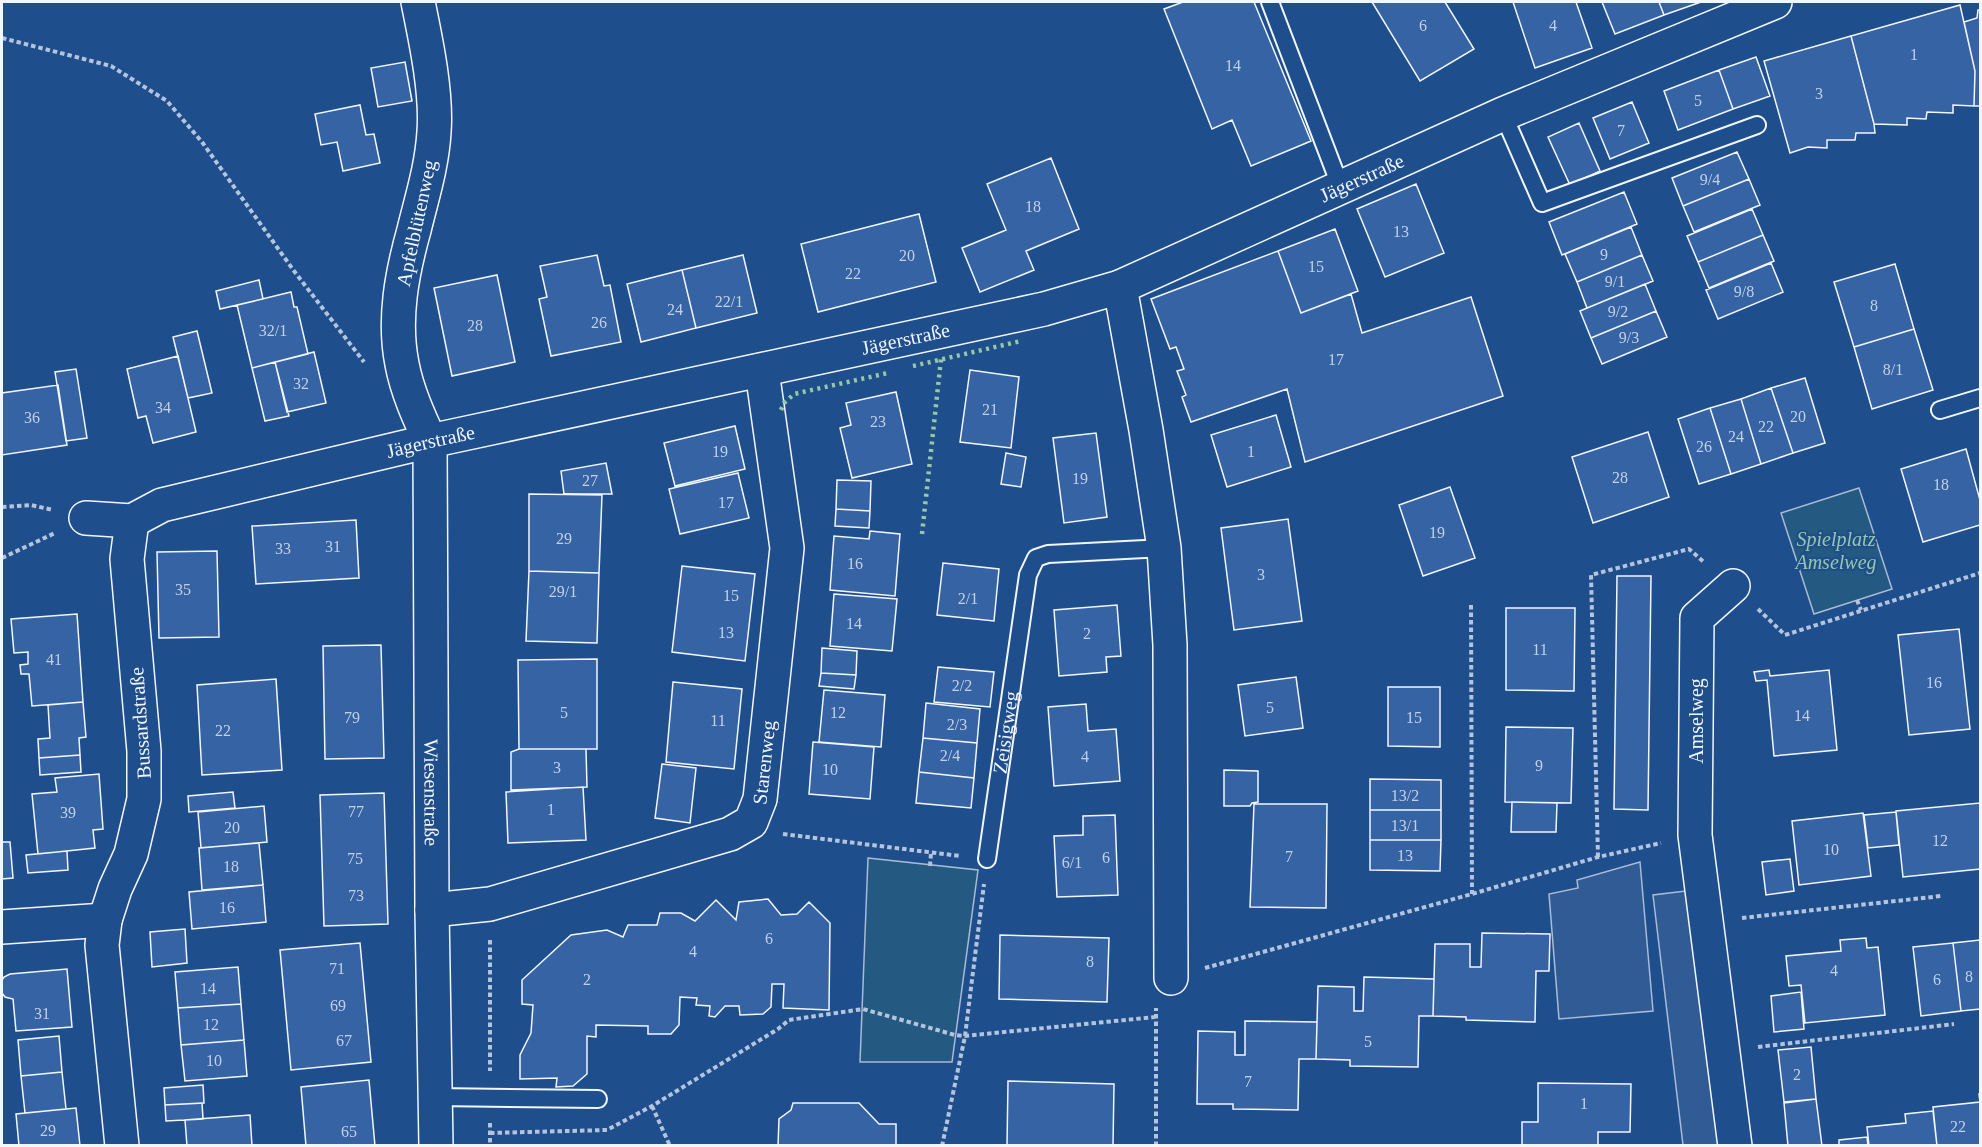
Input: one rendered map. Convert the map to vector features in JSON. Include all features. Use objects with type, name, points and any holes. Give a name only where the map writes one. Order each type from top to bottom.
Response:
[{"type":"street","name":"Apfelblütenweg","points":[[418,2],[432,89],[435,130],[429,172],[401,285],[398,333],[402,365],[417,412],[430,441]]},
{"type":"street","name":"Jägerstraße","points":[[132,521],[162,505],[430,441],[1044,309],[1120,287],[1503,114],[1775,2]]},
{"type":"street","points":[[1120,287],[1146,430],[1164,548],[1170,645],[1171,978]]},
{"type":"street","name":"Starenweg","points":[[432,910],[490,904],[730,834],[752,822],[760,799],[787,548],[762,371]]},
{"type":"street","name":"Wiesenstraße","points":[[430,441],[432,910],[436,1146]]},
{"type":"street","points":[[86,518],[132,521]]},
{"type":"street","name":"Bussardstraße","points":[[122,1146],[102,945],[105,920],[115,889],[131,854],[144,800],[144,751],[127,559],[132,521]]},
{"type":"street","name":"Amselweg","points":[[1733,586],[1697,618],[1695,835],[1735,1146]]},
{"type":"street","points":[[2,927],[105,920]]},
{"type":"lane","points":[[1269,2],[1341,188]]},
{"type":"lane","points":[[1503,114],[1542,203],[1757,125]]},
{"type":"lane","points":[[1940,410],[1980,398]]},
{"type":"lane","name":"Zeisigweg","points":[[987,859],[1028,574],[1036,558],[1048,554],[1164,548]]},
{"type":"lane","points":[[435,1097],[598,1099]]},
{"type":"path","points":[[2,38],[111,66],[167,101],[202,142],[294,271],[370,369]]},
{"type":"path","points":[[2,507],[31,505],[86,518]]},
{"type":"path","points":[[2,558],[86,518]]},
{"type":"path","points":[[1598,857],[1591,575],[1689,549],[1733,586],[1785,635],[1980,573]]},
{"type":"path","points":[[1857,600],[1861,610]]},
{"type":"path","points":[[1471,605],[1472,894]]},
{"type":"path","points":[[752,822],[781,834],[987,859],[965,1036],[942,1146]]},
{"type":"path","points":[[1156,1146],[1155,1017],[1158,996],[1171,978],[1598,857],[1695,835]]},
{"type":"path","points":[[930,866],[931,853]]},
{"type":"path","points":[[1706,922],[1941,896]]},
{"type":"path","points":[[490,904],[490,1146]]},
{"type":"path","points":[[490,1133],[607,1130],[652,1106],[789,1020],[863,1009],[965,1036],[1155,1017]]},
{"type":"path","points":[[1723,1051],[1954,1024]]},
{"type":"path","points":[[652,1106],[670,1146]]},
{"type":"green space","name":"Spielplatz Amselweg","points":[[1859,488],[1892,589],[1814,614],[1781,513]]},
{"type":"green space","points":[[868,858],[978,870],[952,1062],[860,1062]]},
{"type":"shaded area","points":[[1640,862],[1653,1011],[1559,1019],[1549,894],[1578,888],[1577,880]]},
{"type":"shaded area","points":[[1702,889],[1735,1145],[1683,1145],[1653,895]]},
{"type":"building","points":[[1183,2],[1254,2],[1311,141],[1251,166],[1232,120],[1212,129],[1164,9]]},
{"type":"building","points":[[1372,2],[1445,2],[1474,49],[1420,81]]},
{"type":"building","points":[[1513,2],[1576,2],[1592,48],[1535,68]]},
{"type":"building","points":[[1602,2],[1659,2],[1664,15],[1615,34]]},
{"type":"building","points":[[1659,2],[1701,2],[1664,15]]},
{"type":"building","points":[[1960,5],[1975,71],[1974,106],[1953,105],[1953,113],[1927,112],[1926,119],[1907,118],[1907,125],[1874,124],[1851,36]]},
{"type":"building","points":[[1978,10],[1980,10],[1980,106],[1974,106],[1975,71],[1964,22],[1977,18]]},
{"type":"building","points":[[1851,36],[1875,133],[1856,133],[1855,140],[1827,140],[1827,148],[1808,147],[1790,153],[1764,61]]},
{"type":"building","points":[[1756,57],[1770,96],[1733,109],[1719,70]]},
{"type":"building","points":[[405,62],[412,101],[378,107],[371,68]]},
{"type":"building","points":[[1719,70],[1733,109],[1678,130],[1664,91]]},
{"type":"building","points":[[1632,102],[1649,143],[1610,159],[1593,118]]},
{"type":"building","points":[[360,105],[366,135],[374,134],[380,163],[343,171],[337,142],[321,145],[315,114]]},
{"type":"building","points":[[1579,123],[1600,171],[1570,185],[1548,137]]},
{"type":"building","points":[[1737,152],[1749,179],[1683,206],[1672,178]]},
{"type":"building","points":[[1051,158],[1079,229],[1026,251],[1034,270],[980,292],[962,248],[1006,230],[987,184]]},
{"type":"building","points":[[1749,179],[1760,205],[1694,232],[1683,206]]},
{"type":"building","points":[[1416,184],[1444,253],[1385,277],[1357,209]]},
{"type":"building","points":[[1624,192],[1637,224],[1562,255],[1549,222]]},
{"type":"building","points":[[1752,209],[1763,235],[1698,262],[1687,236]]},
{"type":"building","points":[[919,214],[936,282],[818,312],[801,244]]},
{"type":"building","points":[[1631,227],[1642,255],[1577,282],[1565,254]]},
{"type":"building","points":[[1335,229],[1358,291],[1301,313],[1278,251]]},
{"type":"building","points":[[1763,235],[1774,261],[1709,288],[1698,262]]},
{"type":"building","points":[[1278,251],[1301,313],[1351,294],[1362,333],[1471,297],[1503,396],[1305,462],[1287,389],[1191,422],[1182,397],[1186,395],[1177,371],[1184,369],[1176,347],[1170,349],[1151,299]]},
{"type":"building","points":[[597,255],[604,286],[610,285],[621,342],[551,356],[539,299],[547,297],[540,266]]},
{"type":"building","points":[[743,255],[757,313],[696,328],[682,270]]},
{"type":"building","points":[[1642,255],[1653,281],[1587,308],[1577,282]]},
{"type":"building","points":[[1771,263],[1783,292],[1718,319],[1706,290]]},
{"type":"building","points":[[1895,264],[1914,329],[1854,347],[1834,282]]},
{"type":"building","points":[[682,270],[696,328],[641,342],[627,284]]},
{"type":"building","points":[[497,275],[515,362],[452,376],[434,288]]},
{"type":"building","points":[[259,280],[263,299],[220,309],[216,291]]},
{"type":"building","points":[[1645,284],[1656,311],[1591,338],[1580,311]]},
{"type":"building","points":[[291,292],[294,307],[297,307],[308,354],[252,368],[237,305]]},
{"type":"building","points":[[1656,311],[1667,337],[1602,364],[1591,338]]},
{"type":"building","points":[[1914,329],[1933,390],[1872,409],[1854,347]]},
{"type":"building","points":[[197,331],[212,393],[188,398],[173,337]]},
{"type":"building","points":[[314,352],[326,403],[287,412],[275,362]]},
{"type":"building","points":[[178,356],[196,432],[153,443],[146,416],[138,418],[127,369]]},
{"type":"building","points":[[275,362],[289,416],[265,421],[252,368]]},
{"type":"building","points":[[76,369],[87,438],[66,441],[55,372]]},
{"type":"building","points":[[970,370],[1019,377],[1011,448],[960,442]]},
{"type":"building","points":[[1805,378],[1825,443],[1793,453],[1771,388]]},
{"type":"building","points":[[58,385],[67,445],[2,455],[2,393]]},
{"type":"building","points":[[1771,388],[1793,453],[1761,464],[1741,399]]},
{"type":"building","points":[[896,392],[912,464],[852,478],[840,428],[851,425],[846,403]]},
{"type":"building","points":[[1741,399],[1761,464],[1731,474],[1710,408]]},
{"type":"building","points":[[1710,408],[1731,474],[1699,484],[1678,419]]},
{"type":"building","points":[[1276,415],[1291,467],[1227,487],[1211,435]]},
{"type":"building","points":[[735,426],[745,469],[675,486],[664,443]]},
{"type":"building","points":[[1648,432],[1669,497],[1593,523],[1572,457]]},
{"type":"building","points":[[1096,433],[1107,517],[1064,523],[1053,438]]},
{"type":"building","points":[[1966,449],[1980,500],[1980,525],[1923,542],[1901,469]]},
{"type":"building","points":[[1006,453],[1026,457],[1021,487],[1001,484]]},
{"type":"building","points":[[606,463],[612,494],[564,494],[561,471]]},
{"type":"building","points":[[738,473],[749,518],[680,534],[669,489]]},
{"type":"building","points":[[837,480],[871,481],[870,511],[836,509]]},
{"type":"building","points":[[1450,487],[1475,558],[1423,576],[1399,505]]},
{"type":"building","points":[[529,494],[602,495],[599,573],[529,571]]},
{"type":"building","points":[[836,509],[870,511],[869,528],[835,526]]},
{"type":"building","points":[[1288,519],[1302,621],[1234,630],[1221,528]]},
{"type":"building","points":[[356,520],[359,578],[256,584],[252,526]]},
{"type":"building","points":[[870,531],[900,534],[895,596],[830,590],[834,536],[869,539]]},
{"type":"building","points":[[217,551],[219,637],[159,638],[157,552]]},
{"type":"building","points":[[943,563],[999,569],[994,621],[937,615]]},
{"type":"building","points":[[682,566],[755,574],[745,661],[672,652]]},
{"type":"building","points":[[529,571],[599,573],[597,643],[526,641]]},
{"type":"building","points":[[1617,576],[1651,576],[1648,810],[1614,809]]},
{"type":"building","points":[[834,594],[897,599],[892,651],[830,646]]},
{"type":"building","points":[[1117,605],[1121,656],[1106,657],[1107,672],[1059,676],[1054,610]]},
{"type":"building","points":[[1506,608],[1575,608],[1574,691],[1506,690]]},
{"type":"building","points":[[77,614],[83,702],[32,706],[29,674],[21,674],[20,665],[28,664],[28,652],[14,653],[11,619]]},
{"type":"building","points":[[1959,629],[1970,729],[1909,735],[1898,635]]},
{"type":"building","points":[[381,645],[384,758],[325,759],[323,646]]},
{"type":"building","points":[[822,648],[857,651],[856,675],[821,673]]},
{"type":"building","points":[[597,659],[597,749],[519,749],[518,660]]},
{"type":"building","points":[[938,667],[994,672],[990,707],[934,702]]},
{"type":"building","points":[[1769,670],[1770,676],[1829,670],[1837,750],[1774,756],[1767,680],[1756,681],[1754,672]]},
{"type":"building","points":[[821,673],[856,675],[854,689],[819,686]]},
{"type":"building","points":[[1296,677],[1303,728],[1245,736],[1238,685]]},
{"type":"building","points":[[276,679],[282,770],[202,775],[197,685]]},
{"type":"building","points":[[673,682],[742,689],[734,769],[666,762]]},
{"type":"building","points":[[1388,687],[1440,687],[1440,747],[1388,746]]},
{"type":"building","points":[[824,690],[885,695],[881,747],[819,742]]},
{"type":"building","points":[[83,702],[86,737],[79,738],[80,755],[39,758],[38,739],[50,738],[48,705]]},
{"type":"building","points":[[926,703],[980,709],[977,743],[923,738]]},
{"type":"building","points":[[1086,704],[1088,731],[1116,729],[1120,781],[1054,786],[1048,707]]},
{"type":"building","points":[[1506,727],[1573,728],[1571,803],[1505,802]]},
{"type":"building","points":[[923,738],[977,743],[974,778],[919,772]]},
{"type":"building","points":[[813,742],[874,747],[870,799],[809,794]]},
{"type":"building","points":[[519,749],[586,749],[587,787],[511,790],[511,752]]},
{"type":"building","points":[[80,755],[81,772],[40,775],[39,758]]},
{"type":"building","points":[[662,764],[696,768],[690,823],[655,818]]},
{"type":"building","points":[[1224,770],[1258,771],[1258,802],[1250,806],[1224,806]]},
{"type":"building","points":[[919,772],[974,778],[971,808],[916,803]]},
{"type":"building","points":[[99,774],[103,829],[93,830],[95,848],[38,854],[32,794],[57,792],[55,778]]},
{"type":"building","points":[[1370,779],[1441,780],[1441,810],[1370,810]]},
{"type":"building","points":[[583,787],[586,840],[508,843],[506,792]]},
{"type":"building","points":[[233,792],[235,808],[189,812],[188,796]]},
{"type":"building","points":[[384,793],[388,924],[324,926],[320,795]]},
{"type":"building","points":[[1512,802],[1557,803],[1556,832],[1511,832]]},
{"type":"building","points":[[1980,803],[1980,869],[1903,877],[1896,811]]},
{"type":"building","points":[[1254,804],[1327,804],[1326,908],[1250,907]]},
{"type":"building","points":[[264,806],[267,842],[201,848],[198,812]]},
{"type":"building","points":[[1370,810],[1441,810],[1441,840],[1370,840]]},
{"type":"building","points":[[1896,812],[1899,845],[1868,848],[1864,815]]},
{"type":"building","points":[[1863,813],[1871,876],[1799,885],[1792,821]]},
{"type":"building","points":[[1115,815],[1118,895],[1057,897],[1054,836],[1083,835],[1083,816]]},
{"type":"building","points":[[1370,840],[1441,840],[1440,871],[1370,870]]},
{"type":"building","points":[[2,842],[10,842],[13,878],[2,879]]},
{"type":"building","points":[[259,843],[263,885],[202,890],[199,848]]},
{"type":"building","points":[[67,851],[68,870],[28,873],[26,855]]},
{"type":"building","points":[[1790,859],[1794,891],[1766,895],[1762,862]]},
{"type":"building","points":[[263,885],[266,922],[192,929],[189,892]]},
{"type":"building","points":[[768,899],[781,915],[797,914],[809,902],[830,923],[829,1010],[783,1008],[784,984],[772,984],[771,1007],[763,1014],[740,1015],[739,1006],[725,1006],[715,1017],[709,1016],[710,1006],[696,1005],[697,998],[680,997],[679,1025],[671,1034],[648,1034],[648,1026],[596,1025],[596,1037],[587,1036],[587,1074],[573,1086],[556,1087],[557,1078],[520,1079],[520,1055],[531,1033],[533,1005],[522,1004],[522,980],[571,935],[607,930],[623,937],[628,925],[657,925],[660,913],[681,913],[695,921],[716,900],[736,920],[739,902]]},
{"type":"building","points":[[185,929],[187,963],[152,967],[150,932]]},
{"type":"building","points":[[1482,933],[1550,934],[1549,971],[1536,971],[1535,1022],[1466,1020],[1466,1017],[1433,1016],[1435,944],[1470,944],[1470,967],[1481,967]]},
{"type":"building","points":[[1000,935],[1109,938],[1107,1002],[999,999]]},
{"type":"building","points":[[1866,938],[1867,948],[1878,947],[1885,1015],[1805,1023],[1801,985],[1789,986],[1786,956],[1841,951],[1840,940]]},
{"type":"building","points":[[1980,940],[1980,1009],[1961,1011],[1953,943]]},
{"type":"building","points":[[360,943],[371,1062],[291,1070],[280,950]]},
{"type":"building","points":[[1953,943],[1961,1011],[1921,1016],[1913,947]]},
{"type":"building","points":[[238,967],[241,1004],[178,1008],[175,972]]},
{"type":"building","points":[[67,969],[72,1027],[16,1031],[13,999],[5,997],[2,993],[4,977],[10,974]]},
{"type":"building","points":[[1364,977],[1434,979],[1433,1016],[1419,1016],[1418,1067],[1350,1066],[1350,1060],[1316,1059],[1318,986],[1354,987],[1354,1011],[1363,1011]]},
{"type":"building","points":[[1801,992],[1804,1029],[1774,1032],[1771,996]]},
{"type":"building","points":[[241,1004],[244,1040],[181,1045],[178,1008]]},
{"type":"building","points":[[1245,1021],[1317,1022],[1316,1059],[1299,1059],[1298,1110],[1233,1109],[1233,1104],[1197,1104],[1198,1031],[1235,1032],[1235,1055],[1245,1055]]},
{"type":"building","points":[[59,1036],[62,1072],[21,1076],[18,1040]]},
{"type":"building","points":[[244,1040],[247,1076],[185,1081],[181,1045]]},
{"type":"building","points":[[1811,1047],[1816,1099],[1784,1102],[1778,1050]]},
{"type":"building","points":[[62,1072],[66,1109],[25,1113],[21,1076]]},
{"type":"building","points":[[369,1080],[375,1146],[306,1146],[301,1087]]},
{"type":"building","points":[[1008,1081],[1114,1084],[1113,1146],[1007,1146]]},
{"type":"building","points":[[1538,1083],[1631,1084],[1630,1132],[1598,1132],[1598,1146],[1522,1146],[1522,1122],[1538,1122]]},
{"type":"building","points":[[203,1085],[204,1103],[165,1105],[164,1088]]},
{"type":"building","points":[[1816,1099],[1822,1146],[1788,1146],[1784,1103]]},
{"type":"building","points":[[1980,1102],[1980,1146],[1937,1146],[1933,1107]]},
{"type":"building","points":[[202,1103],[203,1119],[166,1121],[165,1105]]},
{"type":"building","points":[[793,1103],[859,1103],[879,1124],[896,1124],[896,1146],[778,1146],[779,1119],[791,1110]]},
{"type":"building","points":[[76,1108],[80,1146],[19,1146],[16,1114]]},
{"type":"building","points":[[1933,1111],[1937,1146],[1869,1146],[1867,1127],[1906,1123],[1905,1114]]},
{"type":"building","points":[[250,1115],[252,1146],[187,1146],[185,1120]]},
{"type":"building","points":[[1867,1137],[1868,1146],[1839,1146],[1839,1140]]},
{"type":"hedge","points":[[913,366],[1021,341]]},
{"type":"hedge","points":[[922,534],[941,359]]},
{"type":"hedge","points":[[781,410],[784,403],[794,394],[888,373]]}]
